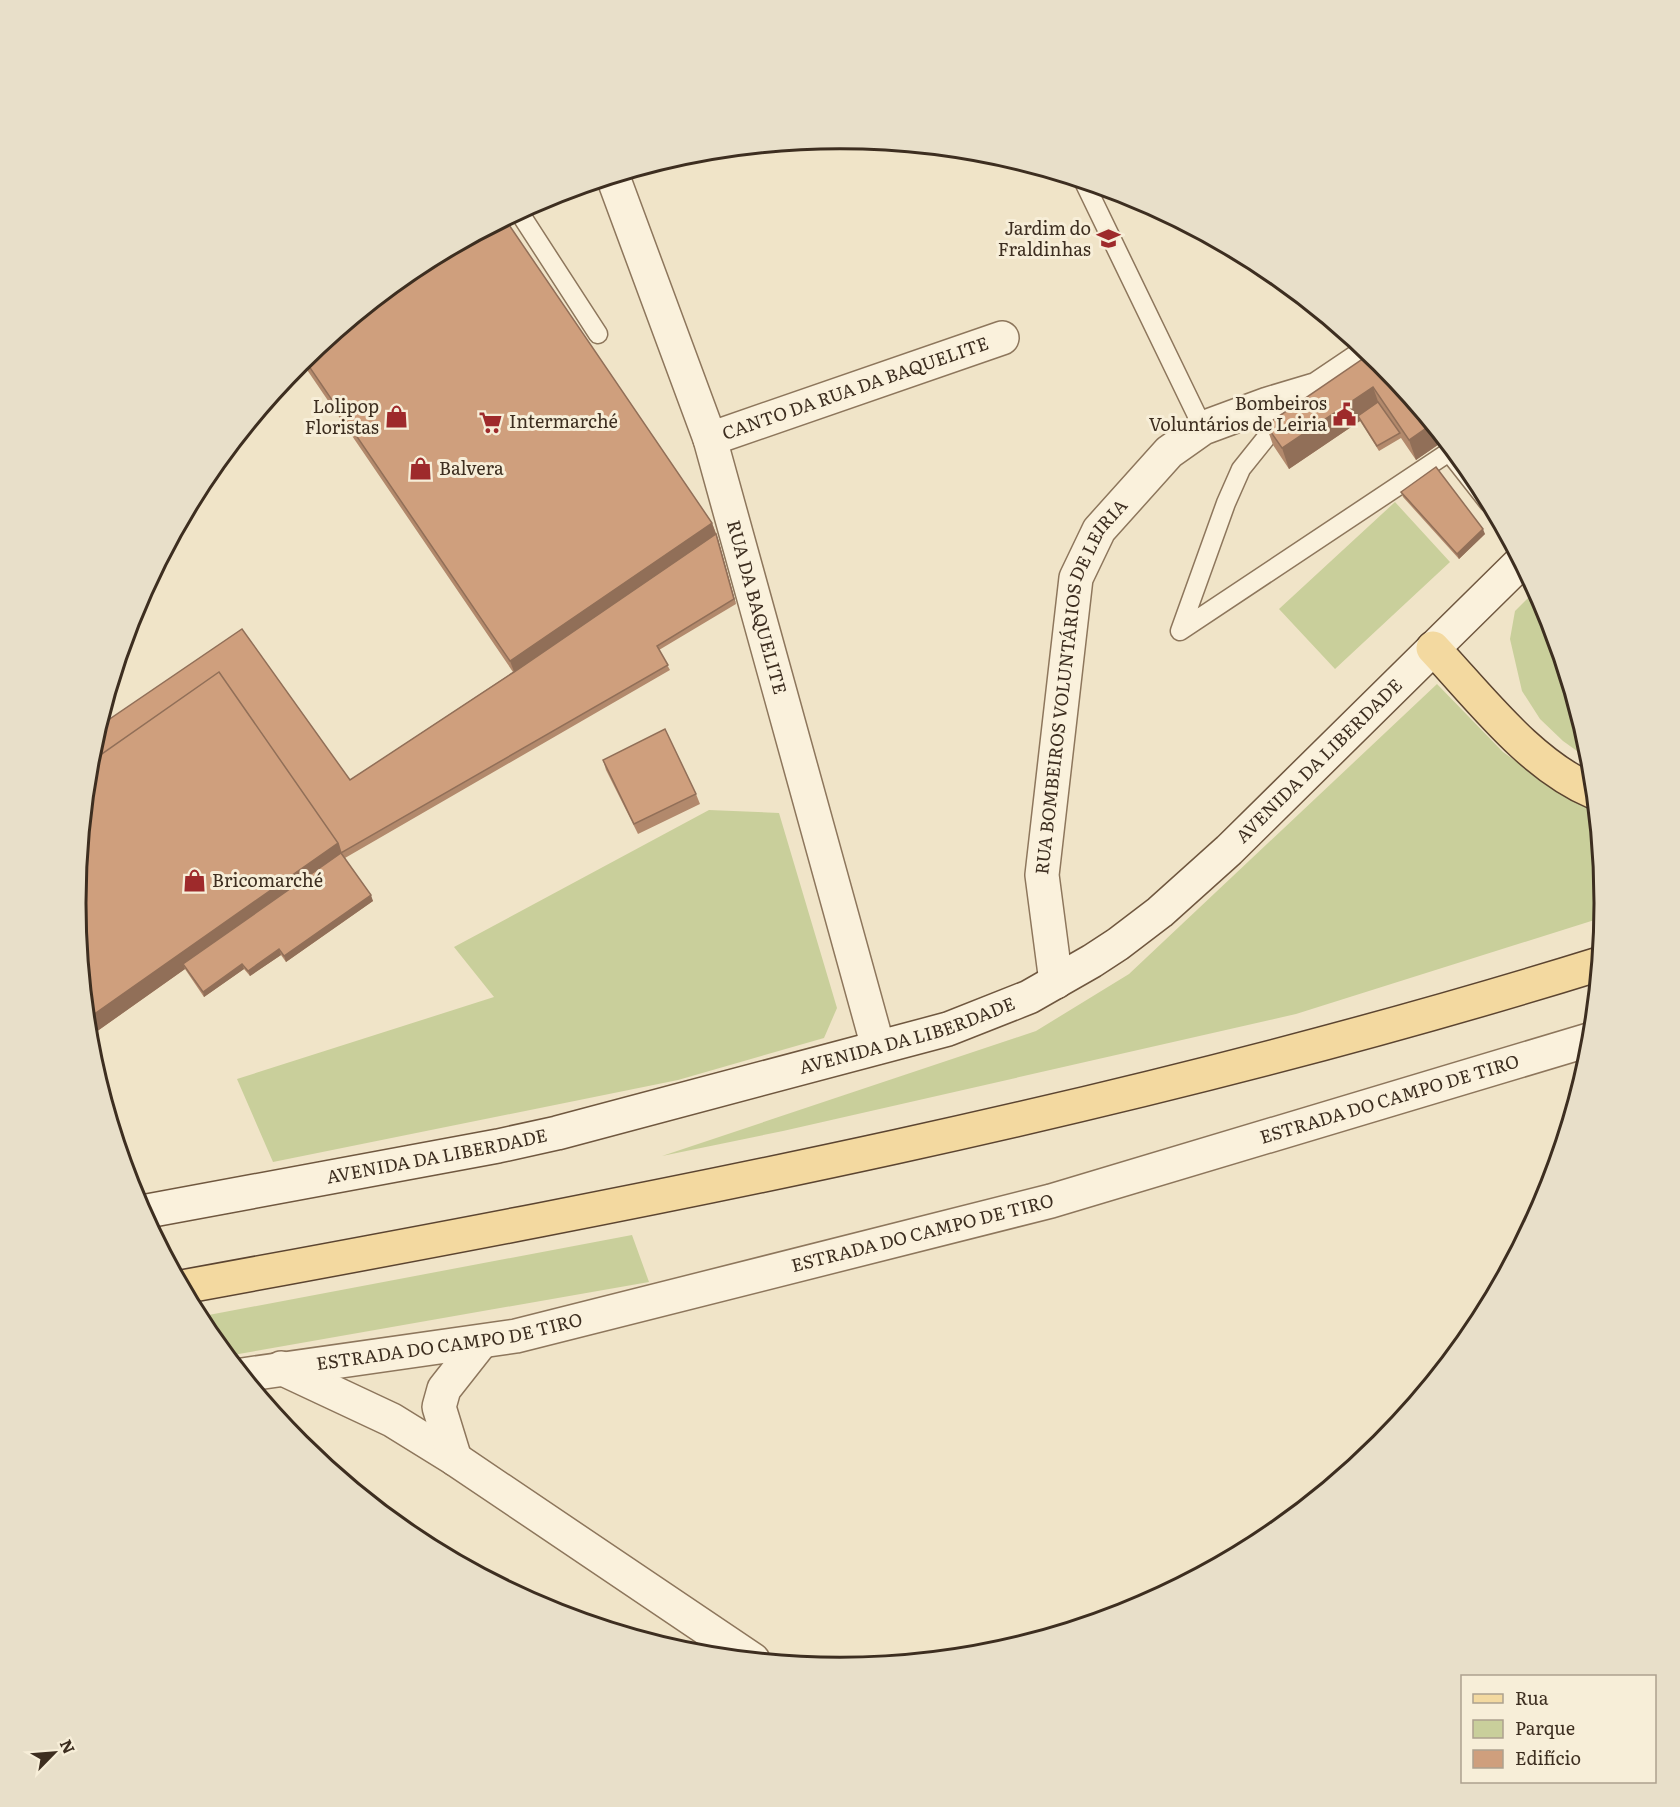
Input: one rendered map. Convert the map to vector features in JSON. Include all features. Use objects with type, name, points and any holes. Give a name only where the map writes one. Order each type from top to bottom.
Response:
[{"type":"main road","points":[[1433,648],[1502,723],[1545,762],[1585,789]]},
{"type":"main road","points":[[190,1286],[575,1214],[1021,1119],[1331,1040],[1592,966]]},
{"type":"street","name":"RUA DA BAQUELITE","points":[[615,184],[710,439],[878,1047]]},
{"type":"street","name":"CANTO DA RUA DA BAQUELITE","points":[[710,439],[1002,338]]},
{"type":"street","name":"RUA BOMBEIROS VOLUNTÁRIOS DE LEIRIA","points":[[1056,982],[1042,875],[1076,578],[1099,530],[1169,453],[1203,428],[1268,404],[1318,389],[1362,359]]},
{"type":"street","name":"AVENIDA DA LIBERDADE","points":[[151,1210],[547,1135],[948,1029],[1029,997],[1118,944],[1160,912],[1228,850],[1516,567]]},
{"type":"street","name":"ESTRADA DO CAMPO DE TIRO","points":[[250,1374],[516,1336],[1051,1202],[1581,1042]]},
{"type":"street","points":[[455,1459],[439,1407],[444,1389],[481,1342]]},
{"type":"street","points":[[281,1368],[393,1420],[455,1459],[741,1652]]},
{"type":"lane","points":[[1088,191],[1203,428]]},
{"type":"lane","points":[[523,219],[598,334]]},
{"type":"lane","points":[[1318,389],[1273,429],[1241,469],[1226,503],[1180,631],[1446,454]]},
{"type":"green space","points":[[1395,502],[1450,562],[1335,669],[1279,609]]},
{"type":"green space","points":[[1529,597],[1554,661],[1569,708],[1579,753],[1540,719],[1522,691],[1510,639],[1515,611]]},
{"type":"green space","points":[[1437,684],[1503,752],[1548,784],[1588,805],[1593,854],[1594,920],[1296,1014],[783,1131],[662,1156],[1036,1031],[1129,974]]},
{"type":"green space","points":[[709,810],[779,813],[837,1008],[824,1038],[678,1080],[273,1162],[237,1079],[494,997],[454,947]]},
{"type":"green space","points":[[632,1235],[649,1282],[235,1355],[208,1315]]},
{"type":"building","name":"Intermarché","points":[[509,225],[712,523],[510,661],[309,367],[381,305],[421,276]]},
{"type":"building","points":[[1362,359],[1426,428],[1409,440],[1373,387],[1282,448],[1266,425]]},
{"type":"building","points":[[1378,402],[1400,433],[1377,446],[1358,416]]},
{"type":"building","points":[[1436,467],[1483,529],[1457,554],[1401,492]]},
{"type":"building","points":[[716,534],[734,599],[657,646],[668,665],[341,853],[338,843],[219,672],[100,755],[108,720],[242,629],[350,780],[514,672]]},
{"type":"building","name":"Bricomarché","points":[[219,672],[338,843],[94,1014],[87,953],[87,854],[100,755]]},
{"type":"building","points":[[665,729],[696,794],[634,824],[603,760]]},
{"type":"building","points":[[341,853],[371,895],[284,956],[279,949],[248,971],[242,964],[203,992],[183,964]]},
{"type":"place","name":"Jardim do Fraldinhas","points":[[1109,239]]},
{"type":"place","name":"Bombeiros Voluntários de Leiria","points":[[1345,414]]},
{"type":"place","name":"Lolipop Floristas","points":[[397,417]]},
{"type":"place","name":"Intermarché","points":[[491,422]]},
{"type":"place","name":"Balvera","points":[[421,469]]},
{"type":"place","name":"Bricomarché","points":[[194,881]]}]
